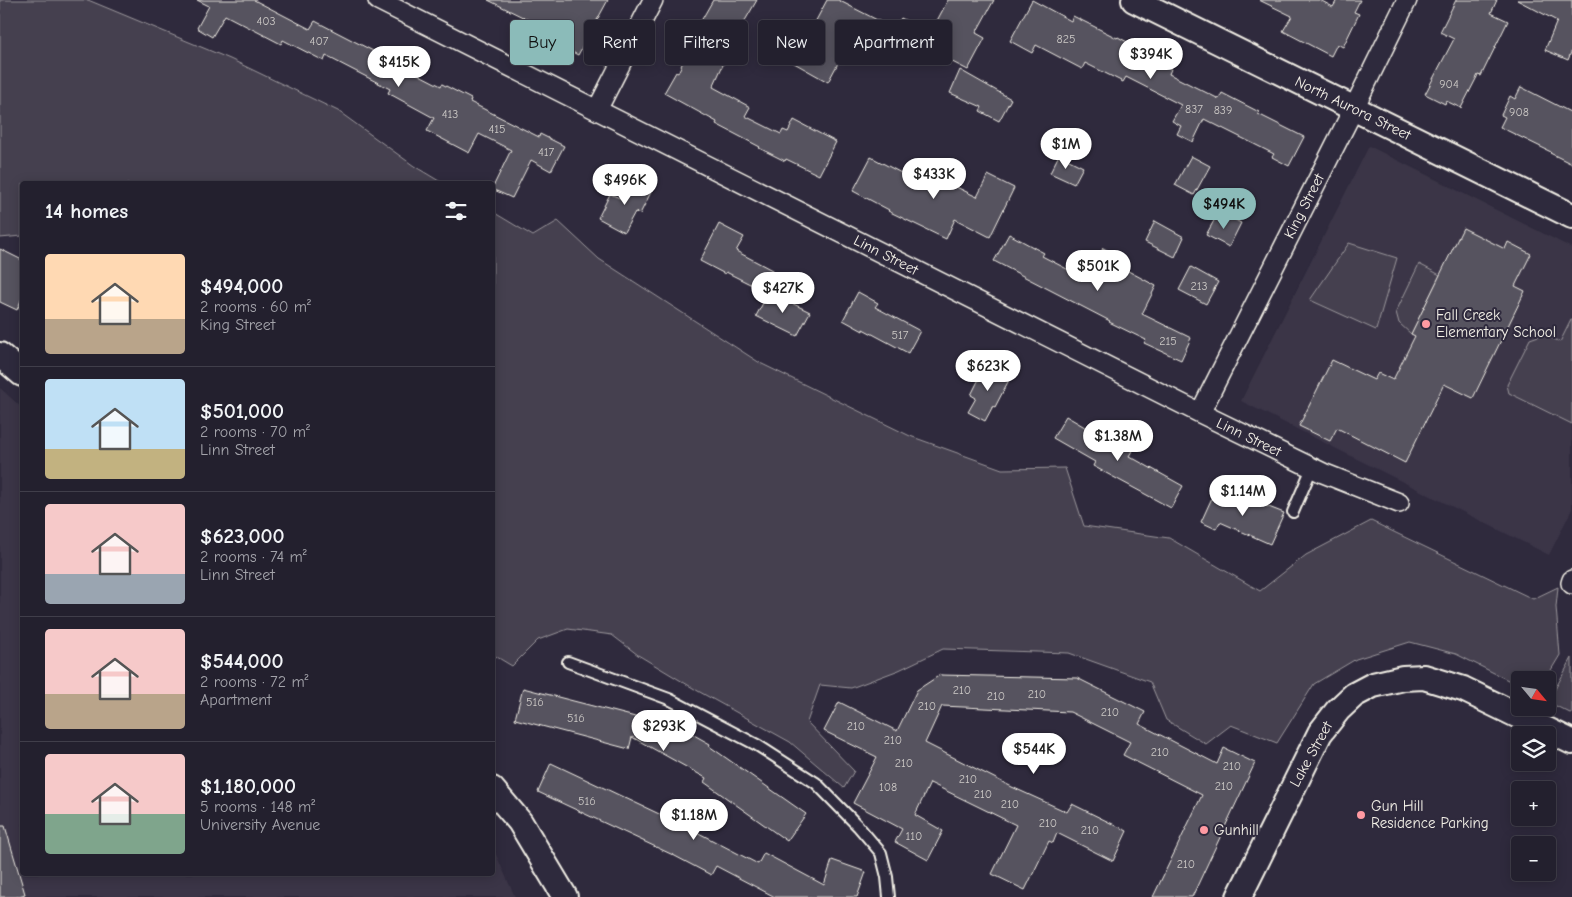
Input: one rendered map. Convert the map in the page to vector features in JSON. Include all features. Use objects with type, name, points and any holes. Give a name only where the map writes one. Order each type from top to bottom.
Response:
[{"type":"street","name":"Linn Street","points":[[378,0],[1200,413],[1312,468],[1399,503]]},
{"type":"street","points":[[598,110],[653,0]]},
{"type":"street","name":"North Aurora Street","points":[[1134,0],[1572,216]]},
{"type":"street","name":"King Street","points":[[1200,413],[1407,0]]},
{"type":"street","points":[[0,355],[20,372]]},
{"type":"street","name":"Lake Street","points":[[1239,897],[1320,733],[1338,710],[1354,695],[1373,684],[1402,678],[1424,677],[1463,689],[1572,742]]},
{"type":"street","points":[[495,793],[520,822],[565,897]]},
{"type":"street","points":[[543,862],[556,897]]},
{"type":"lane","points":[[1293,512],[1312,468]]},
{"type":"lane","points":[[568,662],[669,699],[757,745],[816,783],[858,826],[880,853],[887,877],[889,897]]},
{"type":"shaded area","points":[[0,0],[88,0],[230,59],[338,111],[414,166],[439,181],[20,181],[20,236],[0,238]]},
{"type":"shaded area","name":"Fall Creek Elementary School","points":[[1369,146],[1572,248],[1572,509],[1549,555],[1241,401]]},
{"type":"shaded area","points":[[495,213],[533,236],[558,221],[599,259],[760,363],[910,436],[1002,469],[1065,468],[1084,526],[1169,538],[1260,591],[1306,555],[1371,521],[1533,599],[1558,587],[1556,607],[1560,655],[1550,671],[1511,671],[1511,682],[1456,654],[1410,642],[1356,659],[1314,684],[1277,743],[1231,725],[1206,744],[1166,720],[1150,682],[1069,653],[943,649],[899,670],[851,688],[820,685],[807,722],[854,771],[844,788],[790,742],[638,655],[612,635],[568,629],[538,640],[512,666],[495,656]]},
{"type":"shaded area","points":[[1349,243],[1397,258],[1376,330],[1310,300]]},
{"type":"shaded area","points":[[1419,264],[1440,275],[1411,334],[1399,323],[1396,312]]},
{"type":"shaded area","points":[[1571,320],[1572,424],[1509,393],[1507,385],[1530,339],[1544,334],[1560,342]]},
{"type":"shaded area","points":[[0,388],[20,406],[20,876],[495,876],[495,852],[515,897],[0,897]]},
{"type":"shaded area","points":[[1572,658],[1572,714],[1556,706],[1556,687]]},
{"type":"building","points":[[197,0],[254,0],[310,29],[315,21],[441,86],[442,84],[471,99],[470,102],[539,137],[540,134],[564,146],[551,171],[531,160],[512,198],[495,190],[495,183],[511,150],[479,134],[469,153],[427,131],[434,118],[388,93],[390,89],[326,56],[324,61],[283,40],[281,44],[225,15],[212,37],[197,28],[209,6]]},
{"type":"building","points":[[488,0],[608,0],[597,20],[584,20],[584,44],[578,55],[574,53],[574,20],[529,20]]},
{"type":"building","points":[[713,0],[757,0],[745,20],[702,20]]},
{"type":"building","points":[[827,0],[838,0],[877,20],[835,20],[835,65],[837,65],[828,82],[798,65],[825,65],[825,20],[816,20]]},
{"type":"building","points":[[948,0],[994,0],[976,33],[985,38],[968,70],[952,62],[952,20],[937,20]]},
{"type":"building","points":[[1032,0],[1071,21],[1073,16],[1118,37],[1140,49],[1138,53],[1171,69],[1169,74],[1219,99],[1222,93],[1304,137],[1289,166],[1272,157],[1274,154],[1204,119],[1193,142],[1177,134],[1181,126],[1172,121],[1181,105],[1126,77],[1123,82],[1085,63],[1082,69],[1036,45],[1032,53],[1010,41]]},
{"type":"building","points":[[1259,0],[1320,0],[1333,7],[1337,0],[1360,0],[1354,12],[1359,14],[1343,47],[1337,44],[1331,56],[1283,31],[1292,16]]},
{"type":"building","points":[[1456,0],[1497,0],[1491,13],[1508,21],[1481,76],[1478,75],[1461,108],[1446,101],[1445,104],[1425,94],[1454,39],[1440,32]]},
{"type":"building","points":[[1517,0],[1572,0],[1572,50],[1568,60],[1545,50],[1557,21]]},
{"type":"building","points":[[682,65],[723,65],[713,87],[750,107],[745,116],[781,134],[783,130],[788,132],[794,120],[836,142],[819,175],[759,148],[664,93],[676,72],[678,73]]},
{"type":"building","points":[[960,70],[1011,99],[999,121],[980,111],[982,107],[950,93]]},
{"type":"building","points":[[1521,87],[1572,113],[1572,164],[1500,127],[1505,117],[1501,115],[1510,96],[1515,99]]},
{"type":"building","points":[[1059,155],[1083,167],[1074,184],[1050,173]]},
{"type":"building","points":[[1191,156],[1210,166],[1194,195],[1175,185]]},
{"type":"building","points":[[871,157],[905,175],[938,189],[942,180],[977,197],[988,175],[1014,188],[990,237],[955,219],[946,239],[888,211],[853,191]]},
{"type":"building","points":[[629,180],[651,192],[640,214],[635,212],[624,232],[598,218],[610,194],[620,198]]},
{"type":"building","points":[[1226,215],[1241,223],[1229,247],[1206,235],[1216,217],[1223,220]]},
{"type":"building","points":[[1155,221],[1184,237],[1175,257],[1145,242]]},
{"type":"building","points":[[719,224],[744,237],[736,251],[772,270],[762,290],[700,261]]},
{"type":"building","name":"Fall Creek Elementary School","points":[[1463,228],[1505,249],[1508,242],[1531,254],[1515,286],[1525,291],[1473,398],[1444,384],[1405,463],[1337,428],[1330,441],[1299,426],[1332,360],[1374,380],[1378,373],[1393,380],[1415,336],[1411,334]]},
{"type":"building","points":[[1009,234],[1044,253],[1042,256],[1088,280],[1103,248],[1121,257],[1117,265],[1156,286],[1142,314],[1191,338],[1181,360],[1144,343],[1146,340],[994,261]]},
{"type":"building","points":[[0,249],[20,259],[20,303],[17,310],[0,302]]},
{"type":"building","points":[[1191,267],[1218,282],[1206,304],[1179,290]]},
{"type":"building","points":[[769,292],[810,312],[797,336],[756,316]]},
{"type":"building","points":[[858,292],[878,303],[875,307],[920,331],[908,353],[843,320]]},
{"type":"building","points":[[986,365],[1010,378],[995,407],[993,406],[985,421],[968,412],[976,398],[971,395]]},
{"type":"building","points":[[1066,416],[1107,440],[1109,436],[1133,449],[1129,456],[1183,486],[1171,508],[1093,466],[1095,462],[1053,438]]},
{"type":"building","points":[[1216,489],[1250,505],[1251,503],[1260,507],[1261,504],[1284,513],[1270,544],[1220,522],[1216,529],[1201,522]]},
{"type":"building","points":[[940,675],[1077,678],[1145,712],[1139,724],[1217,764],[1224,748],[1255,763],[1192,897],[1153,897],[1202,795],[1123,755],[1130,742],[1070,712],[942,706],[925,743],[1012,787],[1067,812],[1072,804],[1127,831],[1113,861],[1057,833],[1053,843],[1049,841],[1025,890],[992,874],[1016,825],[930,783],[915,815],[943,831],[928,860],[895,842],[902,829],[853,803],[877,757],[824,731],[839,702],[897,731],[917,690]]},
{"type":"building","points":[[523,688],[647,720],[651,711],[710,744],[709,746],[806,814],[787,841],[704,782],[706,778],[632,737],[629,749],[515,719]]},
{"type":"building","points":[[551,763],[691,829],[758,864],[764,853],[824,885],[832,860],[866,872],[857,897],[775,897],[716,866],[711,875],[673,855],[538,792]]},
{"type":"building","points":[[0,826],[5,826],[25,894],[16,897],[0,897]]},
{"type":"place","name":"Fall Creek Elementary School","points":[[1426,324]]},
{"type":"place","name":"Gun Hill Residence Parking","points":[[1361,815]]},
{"type":"place","name":"Gunhill","points":[[1204,830]]}]
